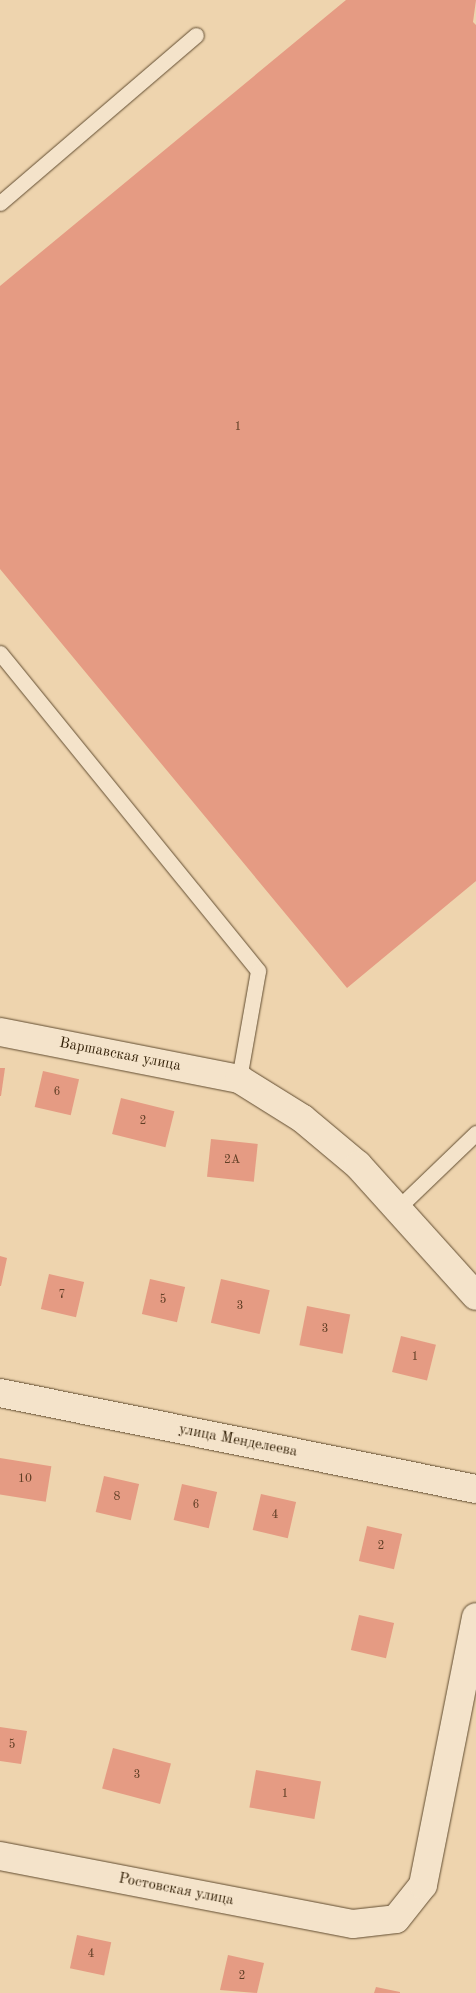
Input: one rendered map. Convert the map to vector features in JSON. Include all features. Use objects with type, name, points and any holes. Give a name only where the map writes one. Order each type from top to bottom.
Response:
[{"type":"street","name":"Варшавская улица","points":[[0,1032],[239,1079]]},
{"type":"street","points":[[239,1079],[303,1120],[358,1165],[399,1207],[476,1296]]},
{"type":"street","name":"улица Менделеева","points":[[0,1393],[476,1489]]},
{"type":"street","name":"Ростовская улица","points":[[0,1856],[353,1924],[396,1919],[423,1885],[476,1617]]},
{"type":"lane","points":[[0,204],[196,35]]},
{"type":"lane","points":[[0,653],[258,970],[239,1079]]},
{"type":"lane","points":[[399,1207],[476,1133]]},
{"type":"building","points":[[346,0],[476,0],[473,22],[476,25],[476,881],[347,988],[0,569],[0,286]]},
{"type":"building","points":[[0,1068],[5,1068],[1,1096],[0,1096]]},
{"type":"building","points":[[43,1071],[79,1079],[71,1115],[35,1107]]},
{"type":"building","points":[[121,1098],[174,1111],[165,1147],[112,1134]]},
{"type":"building","points":[[211,1139],[258,1144],[254,1182],[207,1177]]},
{"type":"building","points":[[0,1256],[7,1258],[1,1286],[0,1286]]},
{"type":"building","points":[[49,1274],[84,1282],[76,1317],[41,1309]]},
{"type":"building","points":[[150,1279],[185,1287],[177,1322],[142,1314]]},
{"type":"building","points":[[221,1279],[270,1290],[260,1334],[211,1323]]},
{"type":"building","points":[[307,1306],[350,1314],[343,1354],[299,1345]]},
{"type":"building","points":[[401,1336],[436,1345],[427,1381],[392,1372]]},
{"type":"building","points":[[0,1458],[51,1466],[46,1502],[0,1494]]},
{"type":"building","points":[[104,1476],[139,1484],[131,1520],[96,1512]]},
{"type":"building","points":[[182,1484],[217,1492],[209,1528],[174,1520]]},
{"type":"building","points":[[261,1494],[296,1502],[288,1538],[253,1530]]},
{"type":"building","points":[[367,1526],[402,1534],[394,1569],[359,1561]]},
{"type":"building","points":[[359,1615],[394,1623],[386,1658],[351,1650]]},
{"type":"building","points":[[0,1727],[27,1731],[21,1764],[0,1761]]},
{"type":"building","points":[[113,1748],[171,1764],[160,1804],[102,1789]]},
{"type":"building","points":[[256,1770],[321,1781],[314,1819],[249,1807]]},
{"type":"building","points":[[77,1935],[111,1942],[104,1976],[70,1968]]},
{"type":"building","points":[[228,1955],[264,1963],[257,1993],[220,1990]]},
{"type":"building","points":[[376,1987],[400,1992],[400,1993],[374,1993]]}]
